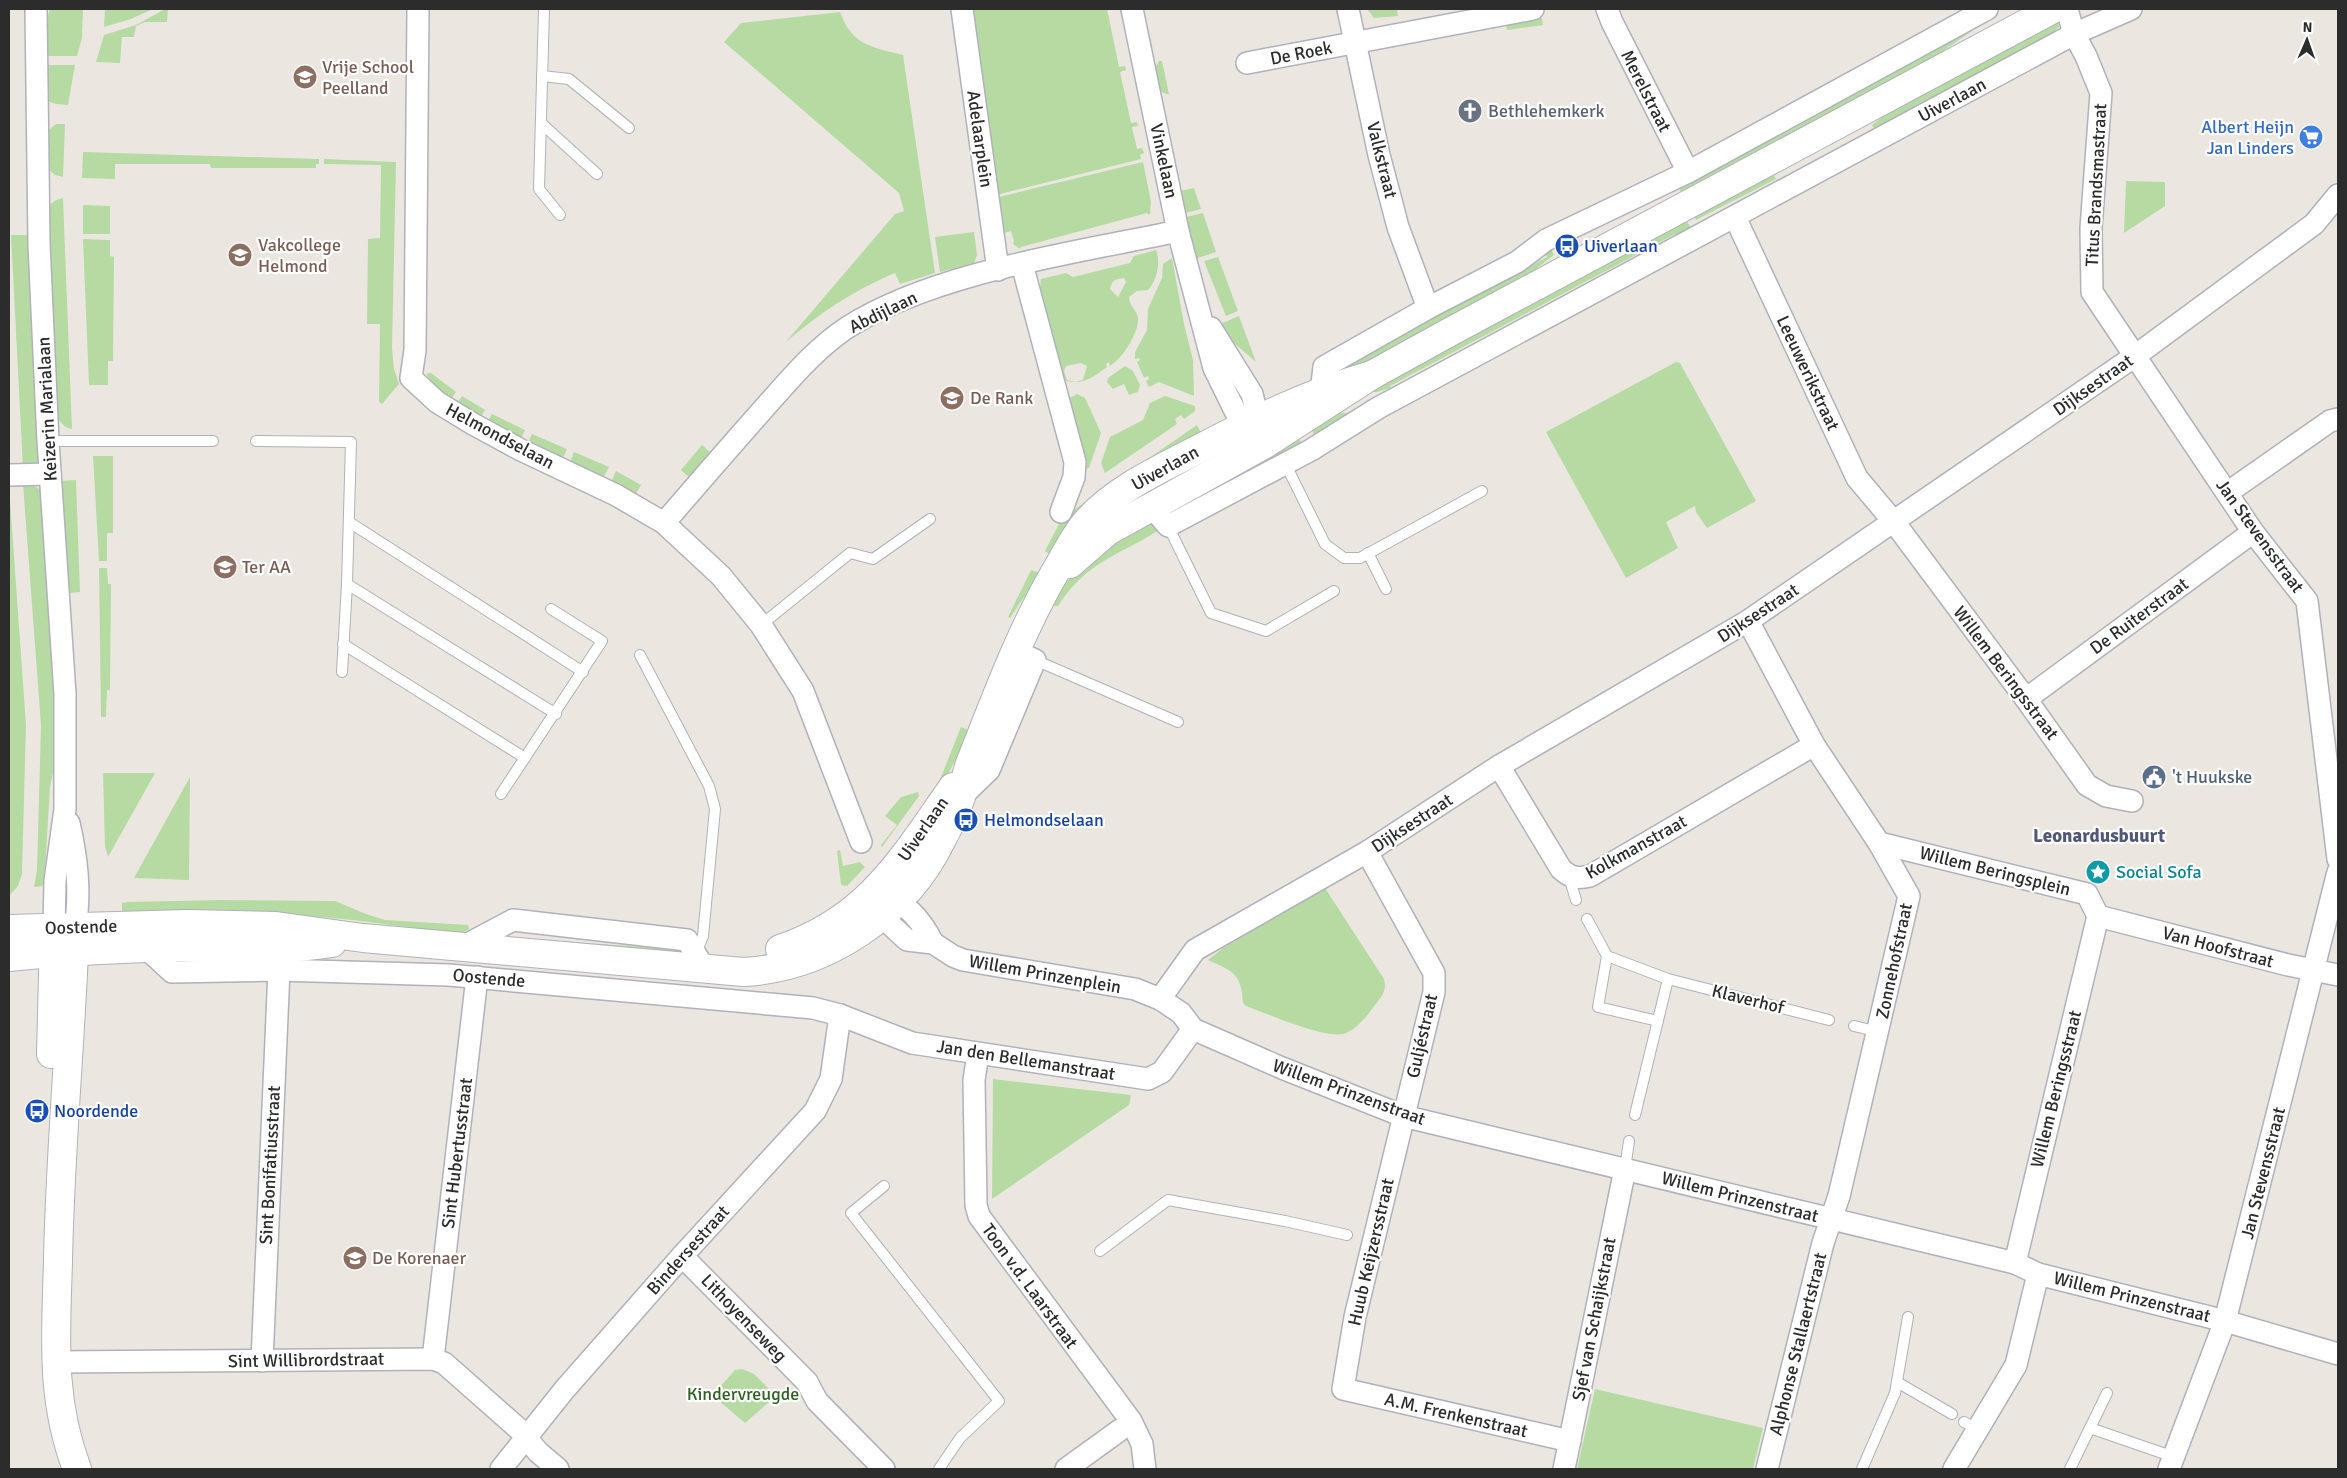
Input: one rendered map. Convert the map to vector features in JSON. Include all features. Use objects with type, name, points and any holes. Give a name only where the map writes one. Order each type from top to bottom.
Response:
[{"type":"main road","name":"Uiverlaan","points":[[1930,74],[1980,32],[2020,9]]},
{"type":"main road","name":"Uiverlaan","points":[[884,903],[904,856],[970,764],[1026,656],[1046,588],[1078,534],[1100,508],[1140,480],[1251,422],[1332,394],[1372,375],[2053,9]]},
{"type":"main road","name":"Uiverlaan","points":[[1046,588],[1088,547],[1108,531],[1160,516],[1265,444],[1332,394]]},
{"type":"main road","name":"Uiverlaan","points":[[884,903],[922,874],[933,856],[961,797],[970,764]]},
{"type":"main road","name":"Oostende","points":[[9,958],[64,940],[188,924],[276,926],[363,938],[700,962],[749,972],[795,963],[845,942],[884,903]]},
{"type":"main road","name":"Oostende","points":[[9,929],[64,940],[146,948],[298,948],[363,938]]},
{"type":"main road","points":[[64,940],[50,1114],[60,1159],[56,1362],[58,1396],[64,1432],[77,1469]]},
{"type":"street","name":"Keizerin Marialaan","points":[[36,9],[39,244],[48,441],[65,694],[65,809],[74,844],[79,901],[64,940]]},
{"type":"street","name":"Helmondselaan","points":[[418,9],[415,350],[412,378],[438,402],[473,424],[520,450],[616,495],[664,523],[722,576],[761,625],[803,691],[861,842]]},
{"type":"street","name":"Adelaarplein","points":[[962,9],[998,270]]},
{"type":"street","name":"Vinkelaan","points":[[1132,9],[1178,231],[1201,313],[1252,394],[1251,422],[1265,444]]},
{"type":"street","name":"Valkstraat","points":[[1348,9],[1398,227],[1428,308]]},
{"type":"street","name":"De Roek","points":[[1247,63],[1533,9]]},
{"type":"street","name":"Merelstraat","points":[[1607,9],[1616,31],[1688,172]]},
{"type":"street","points":[[1378,408],[1332,394],[1324,367],[1428,308],[1517,262],[1546,240],[1688,172],[1987,9]]},
{"type":"street","name":"Titus Brandsmastraat","points":[[2067,9],[2074,34],[2086,56],[2101,93],[2092,228],[2092,292],[2135,356]]},
{"type":"street","name":"Uiverlaan","points":[[1160,516],[1311,450],[1378,408],[2074,34],[2131,9]]},
{"type":"street","name":"Dijksestraat","points":[[1160,999],[1195,950],[1367,852],[1499,766],[1748,621],[2135,356],[2314,224],[2338,195]]},
{"type":"street","name":"Leeuwerikstraat","points":[[1735,217],[1857,478],[1894,522]]},
{"type":"street","name":"Abdijlaan","points":[[664,523],[808,359],[848,328],[881,310],[929,290],[1022,264],[1178,231]]},
{"type":"street","points":[[1022,264],[1075,462],[1074,477],[1061,512]]},
{"type":"street","name":"Jan Stevensstraat","points":[[2135,356],[2253,532],[2306,600],[2330,732],[2338,859]]},
{"type":"street","points":[[2227,493],[2335,418]]},
{"type":"street","points":[[9,474],[50,474]]},
{"type":"street","name":"Willem Beringsstraat","points":[[1894,522],[2026,699],[2087,785],[2106,796],[2132,801]]},
{"type":"street","name":"De Ruiterstraat","points":[[2026,699],[2253,532]]},
{"type":"street","name":"Zonnehofstraat","points":[[1748,621],[1814,744],[1879,843],[1909,896],[1879,1032],[1839,1196],[1830,1219]]},
{"type":"street","name":"Uiverlaan","points":[[961,797],[989,770],[1026,656]]},
{"type":"street","name":"Kolkmanstraat","points":[[1499,766],[1561,869],[1569,877],[1590,876],[1814,744]]},
{"type":"street","name":"Willem Beringsplein","points":[[1879,843],[2087,894],[2098,916]]},
{"type":"street","name":"Guljéstraat","points":[[1367,852],[1434,973],[1434,992],[1403,1116]]},
{"type":"street","name":"Jan Stevensstraat","points":[[2171,1463],[2225,1321],[2338,872]]},
{"type":"street","name":"Willem Prinzenplein","points":[[884,903],[907,940],[933,943],[963,960],[1135,989],[1160,999]]},
{"type":"street","name":"Willem Beringsstraat","points":[[2014,1263],[2098,916]]},
{"type":"street","name":"Van Hoofstraat","points":[[2098,916],[2338,975]]},
{"type":"street","name":"Oostende","points":[[146,948],[172,972],[279,970],[477,977],[813,1008],[840,1015]]},
{"type":"street","name":"Sint Bonifatiusstraat","points":[[262,1361],[279,970]]},
{"type":"street","name":"Sint Hubertusstraat","points":[[433,1359],[477,977]]},
{"type":"street","name":"Willem Prinzenstraat","points":[[1160,999],[1181,1012],[1192,1029],[1282,1068],[1403,1116],[2014,1263],[2038,1274],[2225,1321],[2338,1354]]},
{"type":"street","name":"Jan den Bellemanstraat","points":[[840,1015],[912,1043],[1148,1079],[1162,1072],[1192,1029]]},
{"type":"street","name":"Bindersestraat","points":[[501,1469],[565,1389],[682,1256],[815,1111],[831,1079],[840,1015]]},
{"type":"street","name":"Toon v.d. Laarstraat","points":[[978,1054],[974,1080],[976,1205],[979,1216],[1131,1421],[1142,1444],[1145,1469]]},
{"type":"street","name":"Huub Keijzersstraat","points":[[1343,1389],[1367,1239],[1403,1116]]},
{"type":"street","name":"Sjef van Schaijkstraat","points":[[1564,1469],[1625,1169]]},
{"type":"street","name":"Alphonse Stallaertstraat","points":[[1767,1469],[1820,1252],[1830,1219]]},
{"type":"street","name":"Lithoyenseweg","points":[[682,1256],[807,1382],[817,1401],[870,1465]]},
{"type":"street","points":[[1954,1469],[1971,1426],[2016,1365],[2038,1274]]},
{"type":"street","points":[[433,1359],[444,1363],[520,1430],[538,1452],[558,1469]]},
{"type":"street","name":"Sint Willibrordstraat","points":[[56,1362],[433,1359]]},
{"type":"street","name":"A.M. Frenkenstraat","points":[[1343,1389],[1570,1441]]},
{"type":"street","points":[[1066,1469],[1120,1430]]},
{"type":"lane","points":[[544,9],[539,189],[560,215]]},
{"type":"lane","points":[[542,76],[569,79],[629,128]]},
{"type":"lane","points":[[540,123],[597,174]]},
{"type":"lane","points":[[48,441],[213,440]]},
{"type":"lane","points":[[256,441],[351,442],[347,584],[342,672]]},
{"type":"lane","points":[[1285,463],[1325,544],[1344,558],[1360,558],[1482,491]]},
{"type":"lane","points":[[1160,516],[1211,613],[1266,631],[1334,591]]},
{"type":"lane","points":[[761,625],[850,553],[873,560],[930,520]]},
{"type":"lane","points":[[348,522],[582,672]]},
{"type":"lane","points":[[1368,553],[1386,589]]},
{"type":"lane","points":[[347,584],[556,714]]},
{"type":"lane","points":[[501,794],[556,714],[602,641],[551,609]]},
{"type":"lane","points":[[343,644],[526,758]]},
{"type":"lane","points":[[640,656],[709,786],[715,809],[700,962]]},
{"type":"lane","points":[[1026,656],[1178,722]]},
{"type":"lane","points":[[1569,877],[1576,900]]},
{"type":"lane","points":[[1587,919],[1607,956],[1598,1008],[1658,1021]]},
{"type":"lane","name":"Klaverhof","points":[[1607,956],[1668,979],[1829,1020]]},
{"type":"lane","points":[[1635,1115],[1668,979]]},
{"type":"lane","points":[[1854,1026],[1879,1032]]},
{"type":"lane","points":[[1625,1169],[1629,1141]]},
{"type":"lane","points":[[884,1186],[851,1213],[999,1401],[960,1438],[939,1469]]},
{"type":"lane","points":[[1100,1251],[1168,1200],[1285,1221],[1347,1235]]},
{"type":"lane","points":[[1862,1469],[1895,1393],[1908,1317]]},
{"type":"lane","points":[[1897,1382],[1952,1414]]},
{"type":"lane","points":[[2070,1469],[2107,1393]]},
{"type":"lane","points":[[2090,1428],[2171,1463]]},
{"type":"green space","points":[[50,9],[83,9],[82,38],[77,56],[47,56],[47,20]]},
{"type":"green space","points":[[105,9],[153,9],[131,19],[104,27]]},
{"type":"green space","points":[[168,9],[167,22],[145,22],[136,26],[134,37],[122,37],[120,63],[96,62],[104,35],[136,25]]},
{"type":"green space","points":[[969,9],[1107,9],[1119,67],[1125,66],[1126,70],[1120,72],[1131,123],[1137,122],[1138,126],[1132,127],[1137,149],[1142,148],[1144,153],[1140,155],[1141,159],[996,195]]},
{"type":"green space","points":[[1367,9],[1397,9],[1398,16],[1374,18]]},
{"type":"green space","points":[[840,12],[850,32],[864,43],[881,50],[903,55],[935,273],[900,284],[895,273],[865,287],[810,322],[785,343],[895,214],[904,211],[899,193],[724,42],[741,23]]},
{"type":"green space","points":[[1542,18],[1543,25],[1507,30],[1506,24]]},
{"type":"green space","points":[[2058,20],[2059,27],[2052,34],[1917,105],[1876,133],[1872,125],[1899,104]]},
{"type":"green space","points":[[1971,28],[1972,31],[1918,68],[1682,194],[1678,186],[1966,33]]},
{"type":"green space","points":[[1159,61],[1162,61],[1169,94],[1159,90],[1155,68]]},
{"type":"green space","points":[[47,65],[75,65],[68,105],[47,101]]},
{"type":"green space","points":[[56,124],[65,124],[63,177],[55,175],[48,169],[48,131]]},
{"type":"green space","points":[[83,152],[319,159],[319,164],[316,164],[316,168],[211,168],[210,164],[115,164],[115,179],[82,178]]},
{"type":"green space","points":[[324,159],[396,162],[392,348],[394,369],[399,384],[382,404],[379,402],[380,324],[367,324],[368,239],[380,238],[381,165],[324,164]]},
{"type":"green space","points":[[1143,162],[1151,202],[1151,212],[1149,215],[1147,213],[1021,247],[1020,249],[1013,244],[1011,231],[1004,233],[999,197]]},
{"type":"green space","points":[[1774,175],[1776,179],[1696,220],[1694,215],[1758,181]]},
{"type":"green space","points":[[2126,181],[2165,182],[2165,206],[2124,233]]},
{"type":"green space","points":[[1194,188],[1201,209],[1185,213],[1180,191]]},
{"type":"green space","points":[[63,198],[72,429],[56,419],[48,206],[56,200]]},
{"type":"green space","points":[[83,205],[110,206],[110,234],[83,234]]},
{"type":"green space","points":[[1203,213],[1216,252],[1195,259],[1186,217]]},
{"type":"green space","points":[[1685,218],[1691,228],[1677,236],[1675,234],[1390,386],[1391,388],[1369,392],[1369,388]]},
{"type":"green space","points":[[974,232],[977,255],[974,263],[940,272],[935,237]]},
{"type":"green space","points":[[11,235],[29,235],[39,462],[23,468]]},
{"type":"green space","points":[[83,239],[110,240],[110,256],[114,257],[113,361],[108,361],[108,385],[89,385]]},
{"type":"green space","points":[[1550,248],[1554,255],[1520,281],[1336,380],[1331,373],[1547,257],[1546,255],[1518,270]]},
{"type":"green space","points":[[1156,250],[1158,266],[1154,282],[1148,290],[1137,291],[1129,297],[1138,318],[1138,324],[1129,345],[1115,362],[1110,366],[1109,362],[1106,364],[1107,367],[1091,378],[1086,380],[1075,382],[1063,380],[1040,288],[1041,279],[1066,273],[1073,277],[1130,263],[1134,256]],"holes":[[[1124,278],[1126,282],[1118,297],[1110,289],[1114,280]],[[1081,363],[1087,366],[1083,380],[1075,382],[1067,380],[1064,371],[1066,366]]]},
{"type":"green space","points":[[1218,257],[1238,311],[1226,316],[1204,261]]},
{"type":"green space","points":[[1172,258],[1184,324],[1193,360],[1194,396],[1159,382],[1149,387],[1146,381],[1149,379],[1148,376],[1144,378],[1137,362],[1140,360],[1139,358],[1135,359],[1135,352],[1147,330],[1148,309],[1162,278],[1163,264]]},
{"type":"green space","points":[[1239,316],[1256,362],[1234,343],[1220,324]]},
{"type":"green space","points":[[1676,362],[1680,363],[1756,501],[1707,528],[1696,512],[1695,506],[1666,522],[1678,548],[1626,578],[1546,432]]},
{"type":"green space","points":[[1125,366],[1133,371],[1140,385],[1138,392],[1129,395],[1124,384],[1113,389],[1107,382],[1108,378]]},
{"type":"green space","points":[[431,373],[456,392],[450,401],[438,391],[426,374]]},
{"type":"green space","points":[[1077,394],[1085,398],[1101,433],[1089,468],[1081,470],[1068,399]]},
{"type":"green space","points":[[462,396],[485,410],[479,420],[456,405]]},
{"type":"green space","points":[[1165,396],[1195,406],[1195,411],[1184,419],[1181,415],[1175,419],[1177,424],[1105,473],[1101,463],[1110,437],[1143,420],[1150,403]]},
{"type":"green space","points":[[1338,412],[1346,413],[1347,415],[1315,437],[1309,424]]},
{"type":"green space","points":[[492,414],[525,430],[520,441],[486,424]]},
{"type":"green space","points":[[1197,425],[1204,439],[1051,555],[1045,551],[1062,518]]},
{"type":"green space","points":[[1296,433],[1302,444],[1241,478],[1237,469]]},
{"type":"green space","points":[[532,434],[567,449],[562,460],[527,445]]},
{"type":"green space","points":[[702,445],[712,454],[692,480],[681,470]]},
{"type":"green space","points":[[574,452],[609,467],[603,478],[570,463]]},
{"type":"green space","points":[[93,456],[113,456],[113,533],[107,533],[107,561],[99,561]]},
{"type":"green space","points":[[616,471],[641,485],[635,495],[611,482]]},
{"type":"green space","points":[[76,480],[80,592],[69,593],[60,481]]},
{"type":"green space","points":[[23,484],[31,484],[41,490],[55,667],[58,751],[50,787],[44,886],[34,887],[37,870],[41,725]]},
{"type":"green space","points":[[9,486],[26,725],[22,874],[18,886],[9,896]]},
{"type":"green space","points":[[1146,522],[1158,525],[1159,530],[1091,569],[1069,591],[1058,606],[1050,606],[1064,585],[1087,559]]},
{"type":"green space","points":[[99,568],[107,568],[108,584],[111,584],[110,690],[107,690],[106,717],[101,717]]},
{"type":"green space","points":[[1031,570],[1040,573],[1010,618],[1008,617]]},
{"type":"green space","points":[[961,727],[971,731],[938,793],[935,792]]},
{"type":"green space","points":[[103,773],[155,773],[108,857],[105,846]]},
{"type":"green space","points":[[190,777],[189,880],[134,878]]},
{"type":"green space","points":[[918,792],[919,796],[882,847],[881,845],[897,825],[885,816],[901,797]]},
{"type":"green space","points":[[840,850],[843,866],[860,862],[865,867],[847,886],[841,885],[837,851]]},
{"type":"green space","points":[[1325,888],[1384,979],[1385,984],[1382,995],[1366,1017],[1355,1027],[1343,1034],[1309,1029],[1246,1006],[1243,1003],[1238,979],[1230,971],[1208,960],[1223,948]]},
{"type":"green space","points":[[218,900],[335,901],[385,920],[468,925],[469,929],[461,934],[353,920],[277,913],[122,914],[122,903]]},
{"type":"green space","points":[[496,936],[682,950],[684,955]]},
{"type":"green space","points":[[993,1079],[1131,1095],[1129,1105],[992,1199]]},
{"type":"green space","name":"Kindervreugde","points":[[742,1369],[754,1374],[776,1396],[745,1423],[718,1400],[717,1390],[735,1370]]},
{"type":"green space","points":[[1595,1389],[1763,1428],[1753,1469],[1577,1469]]},
{"type":"place","name":"Vrije School Peelland","points":[[305,77]]},
{"type":"place","name":"Bethlehemkerk","points":[[1470,111]]},
{"type":"place","name":"Albert Heijn Jan Linders","points":[[2311,137]]},
{"type":"place","name":"Uiverlaan","points":[[1567,246]]},
{"type":"place","name":"Vakcollege Helmond","points":[[240,255]]},
{"type":"place","name":"De Rank","points":[[952,398]]},
{"type":"place","name":"Ter AA","points":[[225,567]]},
{"type":"place","name":"'t Huukske","points":[[2154,777]]},
{"type":"place","name":"Helmondselaan","points":[[966,820]]},
{"type":"place","name":"Social Sofa","points":[[2098,872]]},
{"type":"place","name":"Noordende","points":[[37,1111]]},
{"type":"place","name":"De Korenaer","points":[[355,1258]]},
{"type":"district","name":"Leonardusbuurt","points":[[2099,836]]}]
